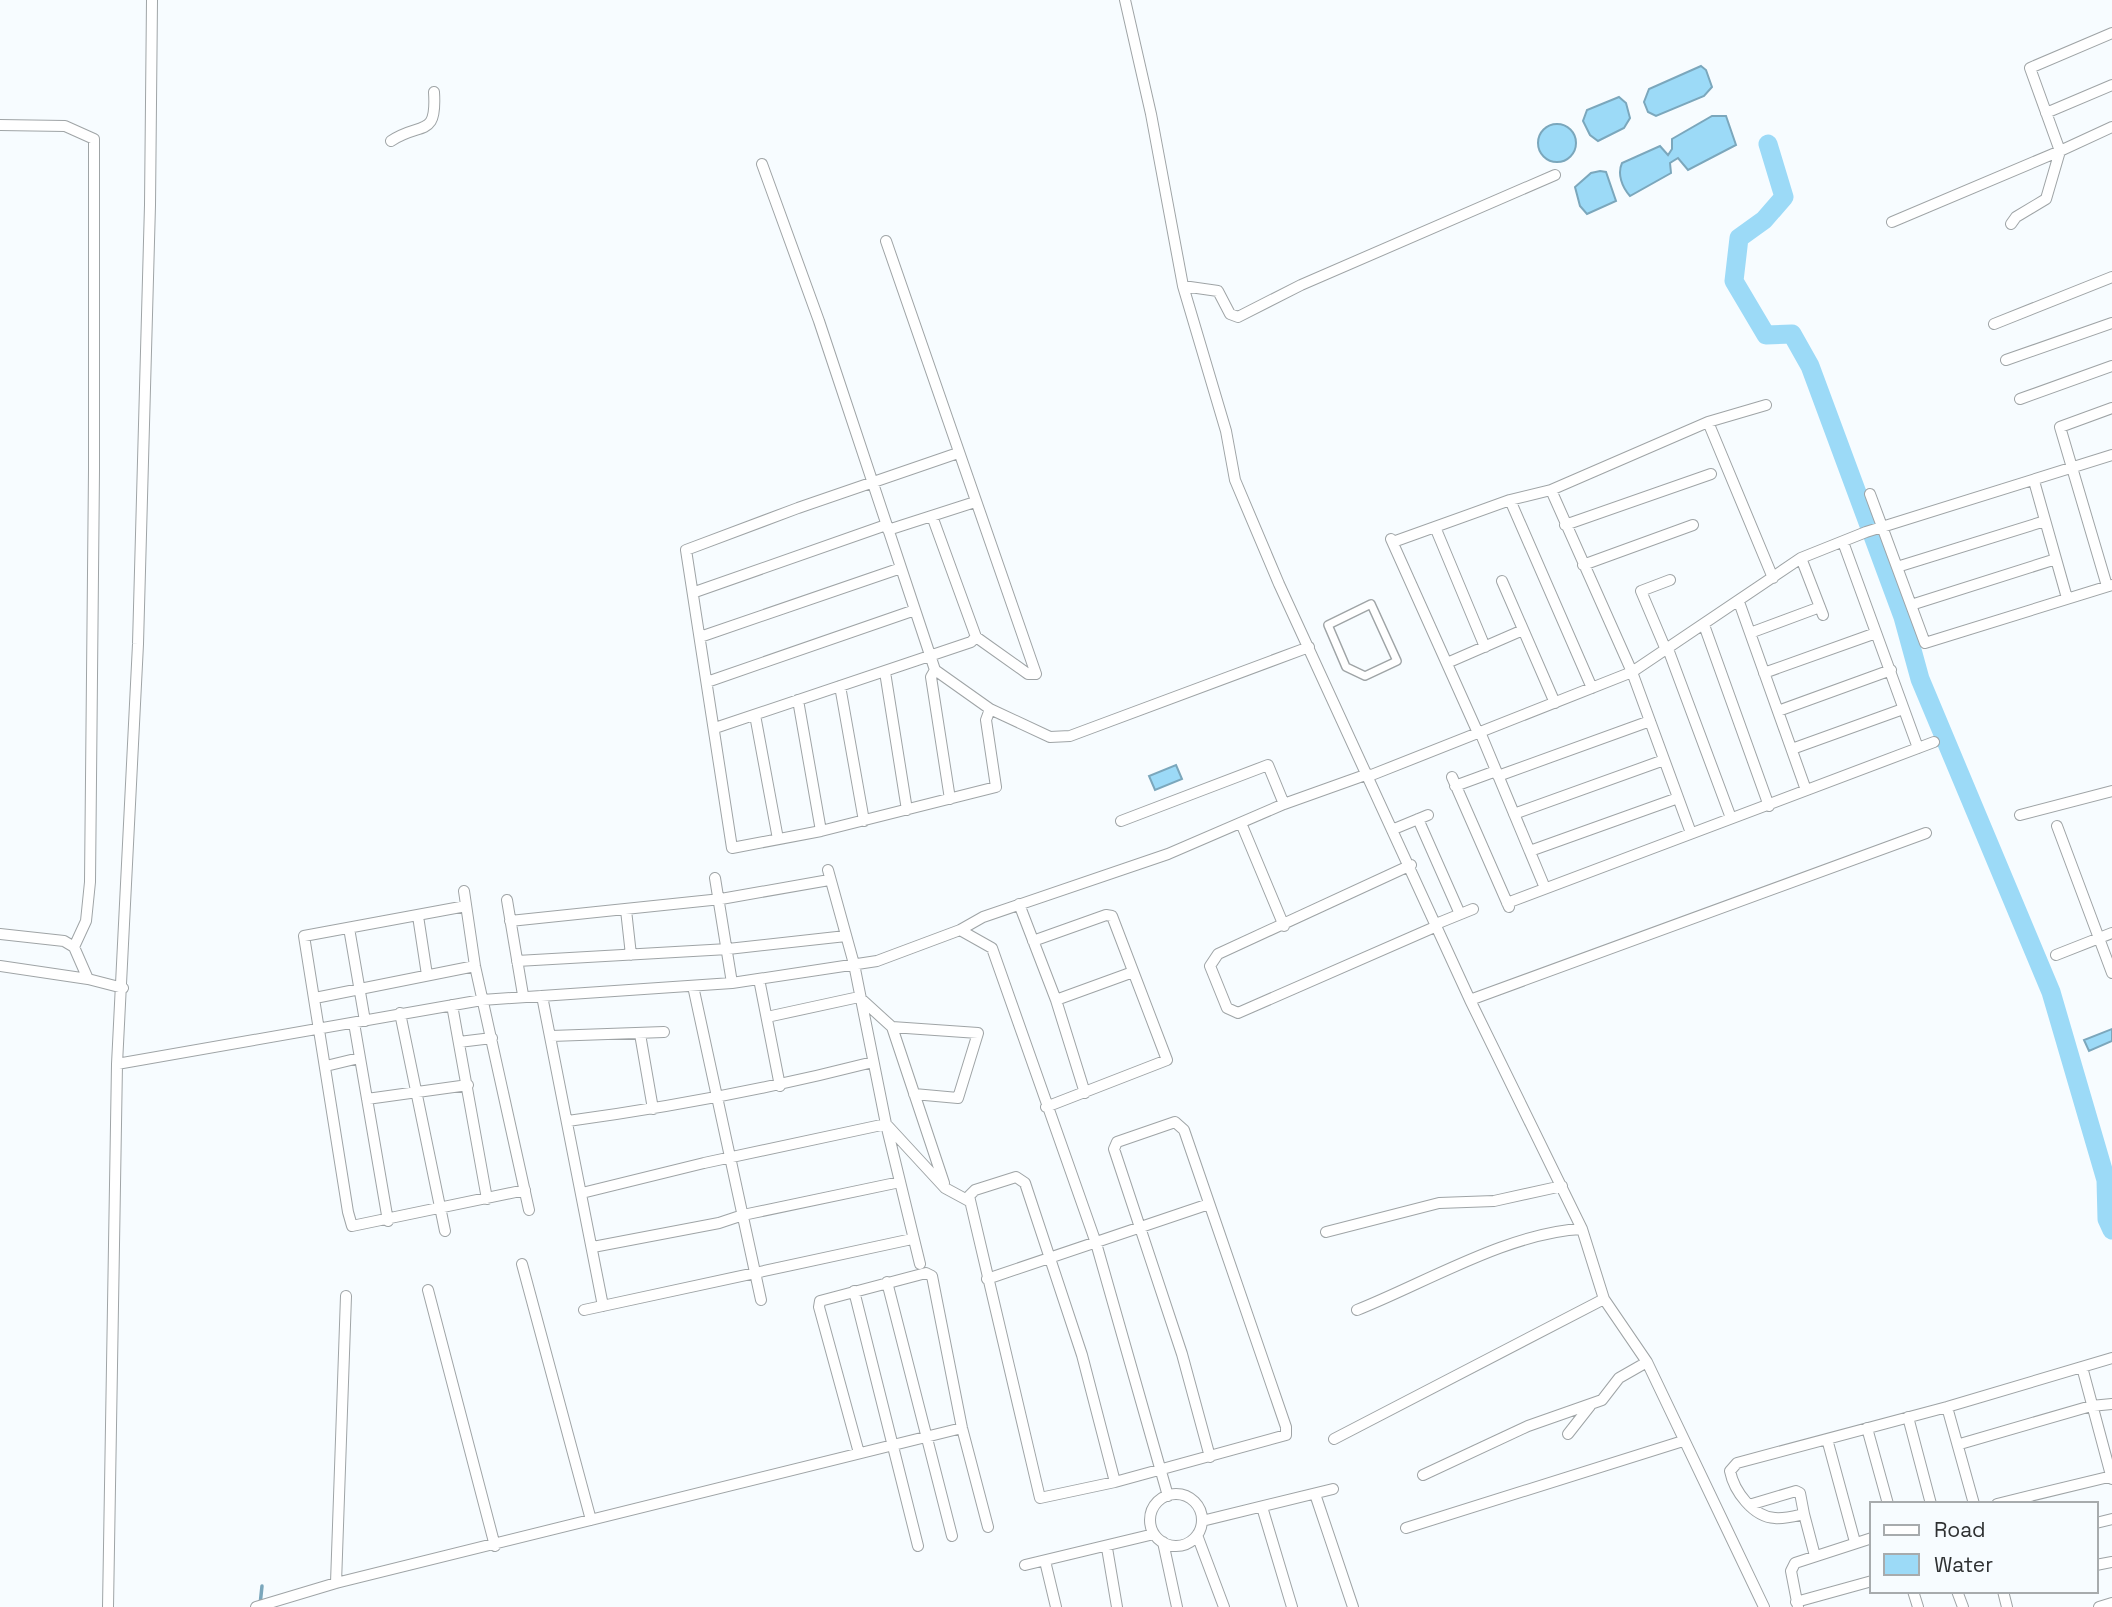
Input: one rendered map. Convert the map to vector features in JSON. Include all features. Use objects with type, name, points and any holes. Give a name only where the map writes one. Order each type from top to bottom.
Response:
[{"type":"street","points":[[108,1607],[117,1064],[123,988],[143,477],[152,0]]},
{"type":"street","points":[[1125,0],[1151,114],[1183,286],[1226,431],[1235,480],[1279,584],[1411,865],[1470,1000],[1582,1229],[1604,1299],[1647,1362],[1764,1607]]},
{"type":"street","points":[[2011,224],[2016,217],[2046,199],[2060,151],[2030,68],[2112,33]]},
{"type":"street","points":[[2046,113],[2112,85]]},
{"type":"street","points":[[391,141],[429,125],[436,115],[434,92]]},
{"type":"street","points":[[0,125],[65,126],[94,139],[90,882],[86,921],[74,947]]},
{"type":"street","points":[[1892,222],[2112,127]]},
{"type":"street","points":[[762,164],[820,321],[930,656],[950,799]]},
{"type":"street","points":[[1183,286],[1218,291],[1230,314],[1238,317],[1291,290],[1555,174]]},
{"type":"street","points":[[886,242],[1037,674],[1028,674],[976,637],[932,516]]},
{"type":"street","points":[[1994,324],[2112,277]]},
{"type":"street","points":[[2006,360],[2112,323]]},
{"type":"street","points":[[2020,399],[2112,366]]},
{"type":"street","points":[[1545,888],[1392,540],[1510,500],[1551,490],[1708,422],[1766,405]]},
{"type":"street","points":[[1870,494],[1880,528],[1925,643],[2110,586],[2060,427],[2112,408]]},
{"type":"street","points":[[1708,422],[1773,578]]},
{"type":"street","points":[[958,453],[686,550],[695,592],[732,848],[821,831],[996,787],[986,720],[990,709]]},
{"type":"street","points":[[117,1064],[482,1000],[523,995],[732,983],[895,956],[960,930],[983,917],[1167,854],[1284,804],[1368,775],[1633,672],[1801,558],[1866,532],[2112,456]]},
{"type":"street","points":[[1565,526],[1711,474]]},
{"type":"street","points":[[2034,481],[2067,598]]},
{"type":"street","points":[[1551,490],[1633,672],[1691,833]]},
{"type":"street","points":[[1510,500],[1592,688]]},
{"type":"street","points":[[695,592],[887,527],[975,502]]},
{"type":"street","points":[[1897,567],[2045,521]]},
{"type":"street","points":[[1583,565],[1693,525]]},
{"type":"street","points":[[1435,527],[1485,647]]},
{"type":"street","points":[[1843,542],[1919,748]]},
{"type":"street","points":[[1750,633],[1822,611],[1801,558]]},
{"type":"street","points":[[1911,605],[2056,559]]},
{"type":"street","points":[[700,638],[901,568]]},
{"type":"street","points":[[1670,580],[1641,591],[1667,649],[1731,818]]},
{"type":"street","points":[[1502,582],[1555,703]]},
{"type":"street","points":[[1739,602],[1806,790]]},
{"type":"street","points":[[1371,604],[1397,661],[1365,676],[1355,674],[1346,667],[1328,625],[1371,604]]},
{"type":"street","points":[[707,682],[915,610]]},
{"type":"street","points":[[1704,625],[1769,805]]},
{"type":"street","points":[[1447,663],[1523,630]]},
{"type":"street","points":[[1764,673],[1877,633]]},
{"type":"street","points":[[715,728],[971,642],[976,637]]},
{"type":"street","points":[[934,670],[990,709],[1050,737],[1070,736],[1309,647]]},
{"type":"street","points":[[1778,711],[1891,670]]},
{"type":"street","points":[[885,671],[907,810]]},
{"type":"street","points":[[840,686],[864,821]]},
{"type":"street","points":[[798,700],[821,831]]},
{"type":"street","points":[[1791,750],[1903,709]]},
{"type":"street","points":[[755,715],[778,839]]},
{"type":"street","points":[[1650,722],[1497,774],[1454,782],[1508,905],[1545,888],[1934,742]]},
{"type":"street","points":[[1514,814],[1664,760]]},
{"type":"street","points":[[1121,821],[1268,765],[1284,804]]},
{"type":"street","points":[[2020,816],[2112,791]]},
{"type":"street","points":[[1530,851],[1678,798]]},
{"type":"street","points":[[1394,829],[1424,817],[1460,914]]},
{"type":"street","points":[[1241,823],[1284,926]]},
{"type":"street","points":[[2057,826],[2112,974]]},
{"type":"street","points":[[1470,1000],[1926,833]]},
{"type":"street","points":[[1411,865],[1284,926],[1217,954],[1209,966],[1231,1012],[1237,1013],[1473,909]]},
{"type":"street","points":[[510,921],[721,899],[829,875],[854,964],[886,1124],[912,1240],[920,1264]]},
{"type":"street","points":[[715,878],[721,899],[732,983]]},
{"type":"street","points":[[464,891],[482,1000],[530,1210]]},
{"type":"street","points":[[508,900],[523,995]]},
{"type":"street","points":[[1019,904],[1056,999],[1084,1094]]},
{"type":"street","points":[[466,906],[303,936],[352,1226],[387,1221],[525,1190]]},
{"type":"street","points":[[626,910],[631,955]]},
{"type":"street","points":[[1033,941],[1106,915],[1112,916],[1167,1060],[1046,1107]]},
{"type":"street","points":[[418,916],[427,975]]},
{"type":"street","points":[[349,928],[360,990],[359,1058],[387,1221]]},
{"type":"street","points":[[960,930],[992,948],[1096,1243],[1168,1496]]},
{"type":"street","points":[[2056,955],[2112,933]]},
{"type":"street","points":[[0,934],[64,941],[74,947],[88,979]]},
{"type":"street","points":[[517,961],[728,948],[846,936]]},
{"type":"street","points":[[0,966],[88,979],[123,988]]},
{"type":"street","points":[[315,998],[475,966]]},
{"type":"street","points":[[1056,999],[1133,972]]},
{"type":"street","points":[[759,978],[780,1086]]},
{"type":"street","points":[[693,985],[761,1300]]},
{"type":"street","points":[[542,996],[603,1306]]},
{"type":"street","points":[[766,1017],[859,997]]},
{"type":"street","points":[[859,997],[892,1027],[946,1188]]},
{"type":"street","points":[[452,1005],[487,1199]]},
{"type":"street","points":[[400,1013],[445,1231]]},
{"type":"street","points":[[892,1027],[978,1032],[958,1098],[914,1094]]},
{"type":"street","points":[[551,1036],[664,1032]]},
{"type":"street","points":[[640,1034],[653,1110]]},
{"type":"street","points":[[459,1042],[492,1038]]},
{"type":"street","points":[[326,1066],[359,1058]]},
{"type":"street","points":[[568,1121],[653,1110],[780,1086],[873,1062]]},
{"type":"street","points":[[366,1099],[468,1085]]},
{"type":"street","points":[[582,1193],[730,1157],[886,1124]]},
{"type":"street","points":[[886,1124],[946,1188],[969,1201]]},
{"type":"street","points":[[1115,1482],[1082,1355],[1022,1179],[1016,1177],[975,1190],[969,1201],[1037,1495],[1044,1499],[1115,1482],[1210,1457],[1286,1435],[1286,1427],[1184,1130],[1178,1124],[1121,1140],[1116,1142],[1114,1149],[1182,1354],[1210,1457]]},
{"type":"street","points":[[593,1247],[719,1223],[743,1215],[900,1182]]},
{"type":"street","points":[[1326,1232],[1439,1203],[1494,1201],[1562,1186]]},
{"type":"street","points":[[987,1279],[1209,1205]]},
{"type":"street","points":[[1357,1310],[1516,1242],[1558,1230],[1582,1229]]},
{"type":"street","points":[[584,1310],[912,1240]]},
{"type":"street","points":[[522,1264],[591,1520]]},
{"type":"street","points":[[859,1453],[819,1307],[820,1301],[926,1273],[932,1276],[962,1428],[988,1527]]},
{"type":"street","points":[[887,1282],[952,1536]]},
{"type":"street","points":[[428,1290],[495,1546]]},
{"type":"street","points":[[854,1291],[918,1546]]},
{"type":"street","points":[[336,1583],[346,1296]]},
{"type":"street","points":[[1334,1439],[1604,1299]]},
{"type":"street","points":[[1804,1514],[1776,1519],[1762,1516],[1749,1505],[1733,1483],[1730,1471],[1737,1463],[1947,1407],[2112,1358]]},
{"type":"street","points":[[1423,1475],[1528,1426],[1602,1400],[1619,1378],[1647,1362]]},
{"type":"street","points":[[2006,1502],[2112,1477],[2082,1367]]},
{"type":"street","points":[[1960,1444],[2091,1406],[2112,1404]]},
{"type":"street","points":[[1568,1434],[1590,1406]]},
{"type":"street","points":[[1947,1407],[1960,1444],[1974,1502]]},
{"type":"street","points":[[1908,1417],[1930,1502]]},
{"type":"street","points":[[256,1607],[336,1583],[495,1546],[962,1428]]},
{"type":"street","points":[[1867,1428],[1887,1502]]},
{"type":"street","points":[[1827,1439],[1855,1542]]},
{"type":"street","points":[[1406,1528],[1683,1441]]},
{"type":"street","points":[[1202,1521],[1333,1489]]},
{"type":"street","points":[[1749,1505],[1797,1491],[1815,1556]]},
{"type":"street","points":[[1315,1494],[1353,1607]]},
{"type":"street","points":[[1197,1535],[1177,1546],[1163,1542],[1151,1527],[1152,1511],[1168,1496],[1184,1496],[1197,1506],[1202,1521],[1197,1535],[1224,1607]]},
{"type":"street","points":[[1262,1507],[1292,1607]]},
{"type":"street","points":[[1025,1565],[1107,1548],[1154,1534]]},
{"type":"street","points":[[1870,1538],[1795,1563],[1791,1571],[1797,1604],[1870,1582]]},
{"type":"street","points":[[1163,1542],[1177,1607]]},
{"type":"street","points":[[1107,1548],[1116,1607]]},
{"type":"street","points":[[1045,1561],[1056,1607]]},
{"type":"street","points":[[2100,1607],[2112,1603]]},
{"type":"water","points":[[1701,66],[1706,70],[1712,87],[1704,96],[1656,116],[1648,112],[1644,102],[1649,89]]},
{"type":"water","points":[[1619,97],[1626,103],[1630,118],[1624,128],[1598,141],[1590,135],[1583,121],[1587,110]]},
{"type":"water","points":[[1712,116],[1726,116],[1736,145],[1688,170],[1678,158],[1670,163],[1671,173],[1630,196],[1621,180],[1622,163],[1660,146],[1668,155],[1672,149],[1672,139]]},
{"type":"water","points":[[1557,124],[1571,129],[1576,143],[1571,157],[1557,162],[1543,157],[1538,143],[1543,129]]},
{"type":"water","points":[[1606,172],[1616,201],[1587,214],[1580,206],[1575,187],[1591,173]]},
{"type":"water","points":[[1176,765],[1182,779],[1155,790],[1149,776]]},
{"type":"water","points":[[2112,1029],[2112,1041],[2089,1051],[2084,1040]]},
{"type":"waterway","points":[[1768,144],[1784,197],[1764,220],[1739,238],[1734,281],[1766,335],[1792,334],[1810,366],[1903,617],[1920,679],[2051,992],[2106,1180],[2107,1219],[2112,1230]]},
{"type":"waterway","points":[[260,1605],[262,1586]]}]
